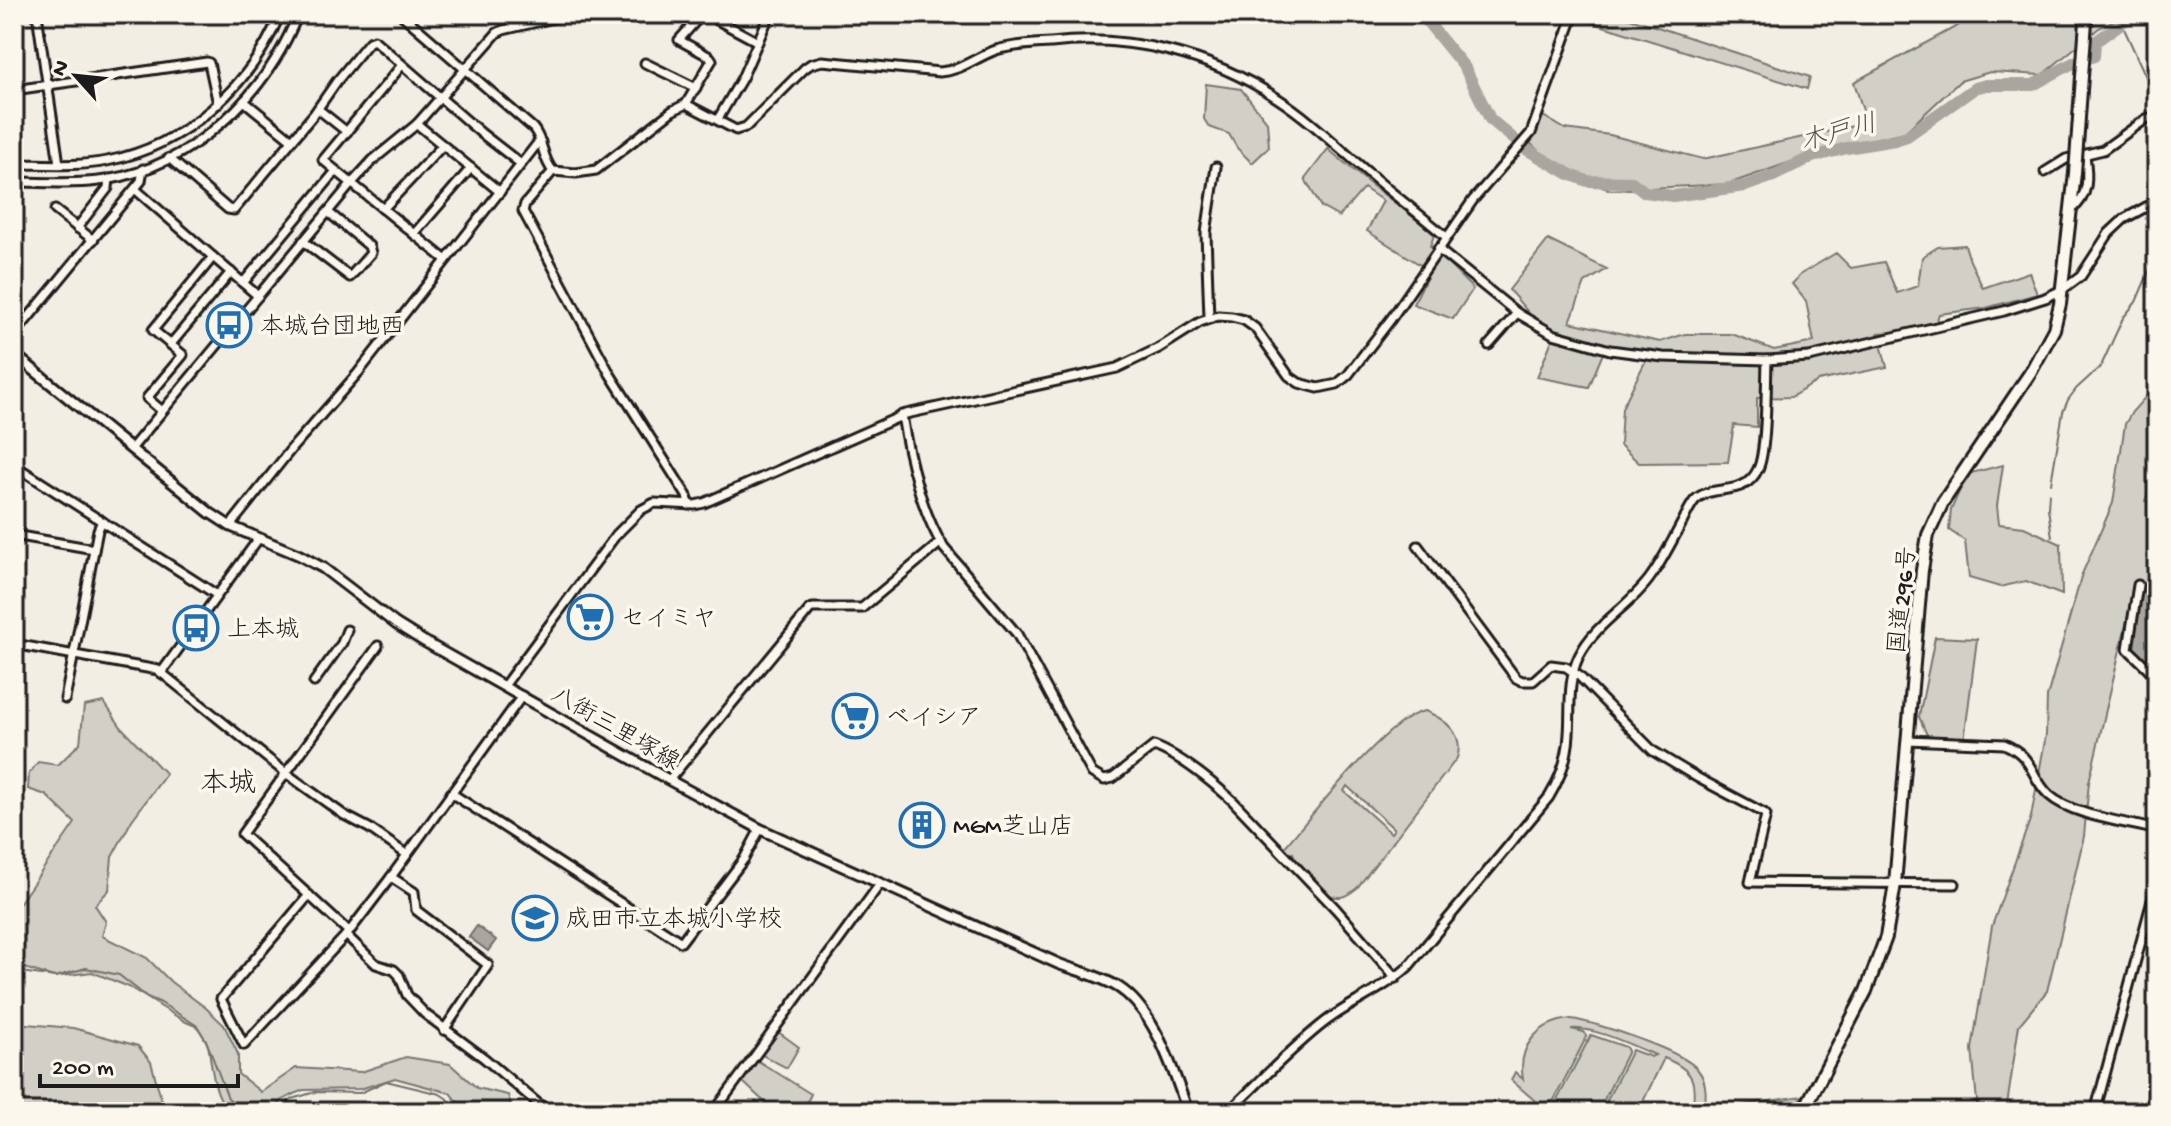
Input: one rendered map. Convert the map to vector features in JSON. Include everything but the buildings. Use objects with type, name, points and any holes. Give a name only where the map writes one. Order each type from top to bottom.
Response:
[{"type":"highway","name":"国道296号","points":[[1803,1112],[1874,973],[1886,937],[1895,884],[1922,570],[1928,535],[1950,490],[2049,341],[2058,315],[2075,173],[2086,17]]},
{"type":"main road","name":"八街三里塚線","points":[[14,354],[210,513],[230,526],[323,568],[396,624],[504,686],[760,829],[1059,964],[1120,988],[1141,1010],[1159,1038],[1171,1062],[1188,1112]]},
{"type":"street","points":[[37,14],[59,164]]},
{"type":"street","points":[[14,164],[108,161],[145,149],[180,132],[218,104],[255,62],[280,14]]},
{"type":"street","points":[[14,182],[109,179],[169,158],[208,134],[244,101],[275,60],[298,14]]},
{"type":"street","points":[[401,14],[533,128],[553,171],[584,173],[596,170],[672,111],[686,104],[712,60],[679,40],[704,14],[758,42]]},
{"type":"street","points":[[131,449],[351,184],[373,160],[417,124],[488,42],[503,30],[571,14]]},
{"type":"street","points":[[718,119],[742,78],[770,14]]},
{"type":"street","points":[[504,686],[616,535],[648,505],[661,502],[704,503],[902,415],[1117,368],[1209,318],[1224,316],[1244,320],[1259,332],[1294,380],[1310,387],[1337,384],[1348,375],[1391,319],[1461,215],[1531,133],[1574,14]]},
{"type":"street","points":[[686,104],[736,130],[746,127],[805,68],[822,61],[940,72],[958,69],[1004,48],[1089,40],[1130,44],[1183,54],[1218,66],[1278,98],[1446,237]]},
{"type":"street","points":[[169,158],[232,210],[318,109],[369,42],[376,41],[521,164]]},
{"type":"street","points":[[14,90],[207,62],[218,104]]},
{"type":"street","points":[[645,63],[696,88]]},
{"type":"street","points":[[402,65],[323,160],[446,260]]},
{"type":"street","points":[[244,101],[292,140]]},
{"type":"street","points":[[318,109],[347,132]]},
{"type":"street","points":[[2045,172],[2066,159],[2109,146],[2146,119],[2157,115]]},
{"type":"street","points":[[417,124],[500,192]]},
{"type":"street","points":[[230,526],[292,448],[358,373],[541,142]]},
{"type":"street","points":[[383,209],[443,145]]},
{"type":"street","points":[[2071,210],[2080,203],[2085,193],[2088,174],[2085,155]]},
{"type":"street","points":[[1209,318],[1206,233],[1216,167]]},
{"type":"street","points":[[414,234],[471,168]]},
{"type":"street","points":[[14,335],[135,189],[142,179],[143,169]]},
{"type":"street","points":[[243,283],[336,171]]},
{"type":"street","points":[[553,171],[525,204],[523,214],[610,374],[687,496],[689,505]]},
{"type":"street","points":[[77,228],[108,188],[109,179]]},
{"type":"street","points":[[135,189],[258,296]]},
{"type":"street","points":[[1438,249],[1517,313],[1553,334],[1610,350],[1663,357],[1767,360],[1809,357],[2004,311],[2045,298],[2081,276],[2109,233],[2137,211],[2157,201]]},
{"type":"street","points":[[55,210],[93,240]]},
{"type":"street","points":[[303,241],[350,277],[371,253],[369,246],[328,212]]},
{"type":"street","points":[[162,411],[147,398],[183,355],[153,330],[213,257]]},
{"type":"street","points":[[171,344],[231,272]]},
{"type":"street","points":[[1489,345],[1517,313]]},
{"type":"street","points":[[1228,1112],[1327,1020],[1396,978],[1416,960],[1549,797],[1562,773],[1568,749],[1571,684],[1584,648],[1652,575],[1695,500],[1712,492],[1741,487],[1757,473],[1764,430],[1767,360]]},
{"type":"street","points":[[902,415],[919,487],[941,542],[1017,634],[1095,777],[1104,780],[1113,778],[1154,746],[1175,757],[1233,801],[1336,909],[1396,978]]},
{"type":"street","points":[[14,465],[217,595]]},
{"type":"street","points":[[65,699],[102,521]]},
{"type":"street","points":[[14,535],[94,549]]},
{"type":"street","points":[[161,673],[259,538]]},
{"type":"street","points":[[669,780],[810,609],[862,608],[941,542]]},
{"type":"street","points":[[1418,546],[1516,678],[1533,681],[1551,665],[1566,667],[1653,751],[1766,815],[1750,882],[1955,884]]},
{"type":"street","points":[[2138,585],[2128,649],[2157,677]]},
{"type":"street","points":[[314,682],[342,643],[347,630]]},
{"type":"street","points":[[14,644],[154,669],[287,774],[406,854]]},
{"type":"street","points":[[378,646],[242,834],[309,895],[376,964],[394,970],[407,995],[444,1030],[484,1058],[548,1112]]},
{"type":"street","points":[[309,895],[221,999],[244,1045],[347,934],[522,696]]},
{"type":"street","points":[[1907,740],[2004,744],[2026,758],[2043,789],[2065,806],[2157,830]]},
{"type":"street","points":[[451,793],[681,942],[744,859],[760,829]]},
{"type":"street","points":[[391,877],[414,892],[416,910],[488,965],[444,1030]]},
{"type":"street","points":[[2095,1112],[2157,882]]},
{"type":"street","points":[[714,1112],[880,884]]},
{"type":"shaded area","points":[[1564,14],[1618,14],[1810,77],[1807,89]]},
{"type":"shaded area","points":[[1979,14],[2126,14],[2099,28],[2042,75],[1990,72],[1960,81],[1905,132],[1828,149],[1728,184],[1611,190],[1562,173],[1530,143],[1543,116],[1565,129],[1610,135],[1703,159],[1867,123],[1854,82]]},
{"type":"shaded area","points":[[1206,84],[1241,89],[1267,122],[1269,147],[1252,163],[1237,148],[1229,134],[1209,127],[1204,119]]},
{"type":"shaded area","points":[[1328,149],[1435,233],[1430,246],[1473,289],[1453,319],[1413,304],[1430,271],[1367,231],[1383,201],[1364,188],[1339,217],[1321,207],[1305,179]]},
{"type":"shaded area","points":[[1548,240],[1607,269],[1585,283],[1570,322],[1660,342],[1685,334],[1732,334],[1774,350],[1814,342],[1806,301],[1792,284],[1801,274],[1836,253],[1851,268],[1884,262],[1897,293],[1918,286],[1922,257],[1938,247],[1965,245],[1983,288],[2029,272],[2037,294],[1986,308],[1939,314],[1935,326],[1919,331],[1878,333],[1887,367],[1818,381],[1791,397],[1757,398],[1757,427],[1734,425],[1728,462],[1639,463],[1620,445],[1622,408],[1648,356],[1603,353],[1589,387],[1537,377],[1552,340],[1509,290]]},
{"type":"shaded area","points":[[2157,384],[2157,472],[2145,501],[2157,505],[2157,590],[2136,582],[2089,782],[2084,836],[2047,991],[2019,1025],[2006,1112],[1978,1112],[1972,1049],[1992,926],[2031,817],[2046,735],[2047,697],[2082,574],[2113,503],[2125,424]]},
{"type":"shaded area","points":[[2003,465],[1997,506],[1999,524],[2024,527],[2061,544],[2062,595],[2026,581],[2000,587],[1969,578],[1965,541],[1949,530],[1951,510],[1967,474]]},
{"type":"shaded area","points":[[2142,590],[2157,596],[2157,671],[2132,647]]},
{"type":"shaded area","points":[[1935,637],[1977,639],[1964,741],[1927,735],[1919,717]]},
{"type":"shaded area","points":[[104,702],[121,727],[166,774],[132,820],[112,857],[109,890],[95,905],[106,922],[102,936],[147,958],[224,1025],[238,1054],[238,1074],[261,1092],[296,1068],[361,1072],[406,1057],[450,1064],[477,1088],[508,1095],[513,1112],[465,1112],[450,1093],[395,1078],[360,1089],[303,1090],[282,1100],[274,1112],[235,1112],[222,1102],[218,1094],[208,1047],[198,1027],[129,987],[92,972],[54,977],[14,965],[14,911],[75,823],[46,795],[28,789],[29,774],[38,762],[58,765],[80,743],[84,706]]},
{"type":"shaded area","points":[[1425,711],[1452,728],[1458,742],[1457,758],[1357,888],[1340,897],[1326,893],[1312,881],[1293,853],[1289,855],[1283,849],[1371,749],[1410,717]],"holes":[[[1347,786],[1394,829],[1391,833],[1344,791]]]},
{"type":"shaded area","points":[[477,926],[496,940],[488,951],[469,937]]},
{"type":"shaded area","points":[[1571,1019],[1638,1038],[1690,1062],[1705,1085],[1704,1112],[1692,1112],[1693,1084],[1687,1072],[1664,1058],[1638,1112],[1601,1112],[1632,1050],[1651,1057],[1655,1055],[1613,1038],[1571,1029],[1584,1032],[1587,1036],[1554,1100],[1549,1103],[1555,1109],[1591,1035],[1626,1047],[1628,1051],[1598,1112],[1548,1112],[1511,1080],[1515,1072],[1523,1079],[1523,1056],[1533,1038],[1549,1025]]},
{"type":"shaded area","points":[[14,1023],[73,1028],[138,1046],[151,1062],[161,1098],[170,1112],[14,1112]]},
{"type":"shaded area","points":[[777,1031],[799,1047],[787,1068],[760,1054]]},
{"type":"shaded area","points":[[755,1059],[811,1094],[802,1112],[774,1108],[742,1081]]},
{"type":"shaded area","points":[[1802,1096],[1793,1112],[1742,1112],[1742,1105]]},
{"type":"waterway","name":"木戸川","points":[[1421,14],[1465,68],[1490,119],[1515,140]]},
{"type":"waterway","name":"木戸川","points":[[1526,149],[1587,181],[1632,182],[1645,192],[1673,196],[1745,186],[1812,157],[1907,136],[1975,88],[1986,85],[2033,85],[2073,63],[2094,56],[2095,42],[2134,14]]},
{"type":"waterway","points":[[2121,22],[2157,101]]},
{"type":"waterway","points":[[2051,483],[2063,412],[2068,400],[2101,366],[2123,318],[2136,302],[2157,253]]},
{"type":"waterway","points":[[2049,493],[2052,537]]},
{"type":"waterway","points":[[14,971],[55,977],[86,968],[119,975],[147,997],[196,1025],[206,1040],[228,1098],[240,1108],[263,1112]]},
{"type":"waterway","points":[[274,1112],[292,1099],[315,1092],[360,1093],[386,1081],[440,1094],[467,1112]]},
{"type":"place","name":"本城台団地西","points":[[229,325]]},
{"type":"place","name":"セイミヤ","points":[[590,617]]},
{"type":"place","name":"上本城","points":[[196,628]]},
{"type":"place","name":"ベイシア","points":[[855,716]]},
{"type":"place","name":"MGM芝山店","points":[[922,825]]},
{"type":"place","name":"成田市立本城小学校","points":[[535,918]]},
{"type":"district","name":"本城","points":[[228,781]]}]
